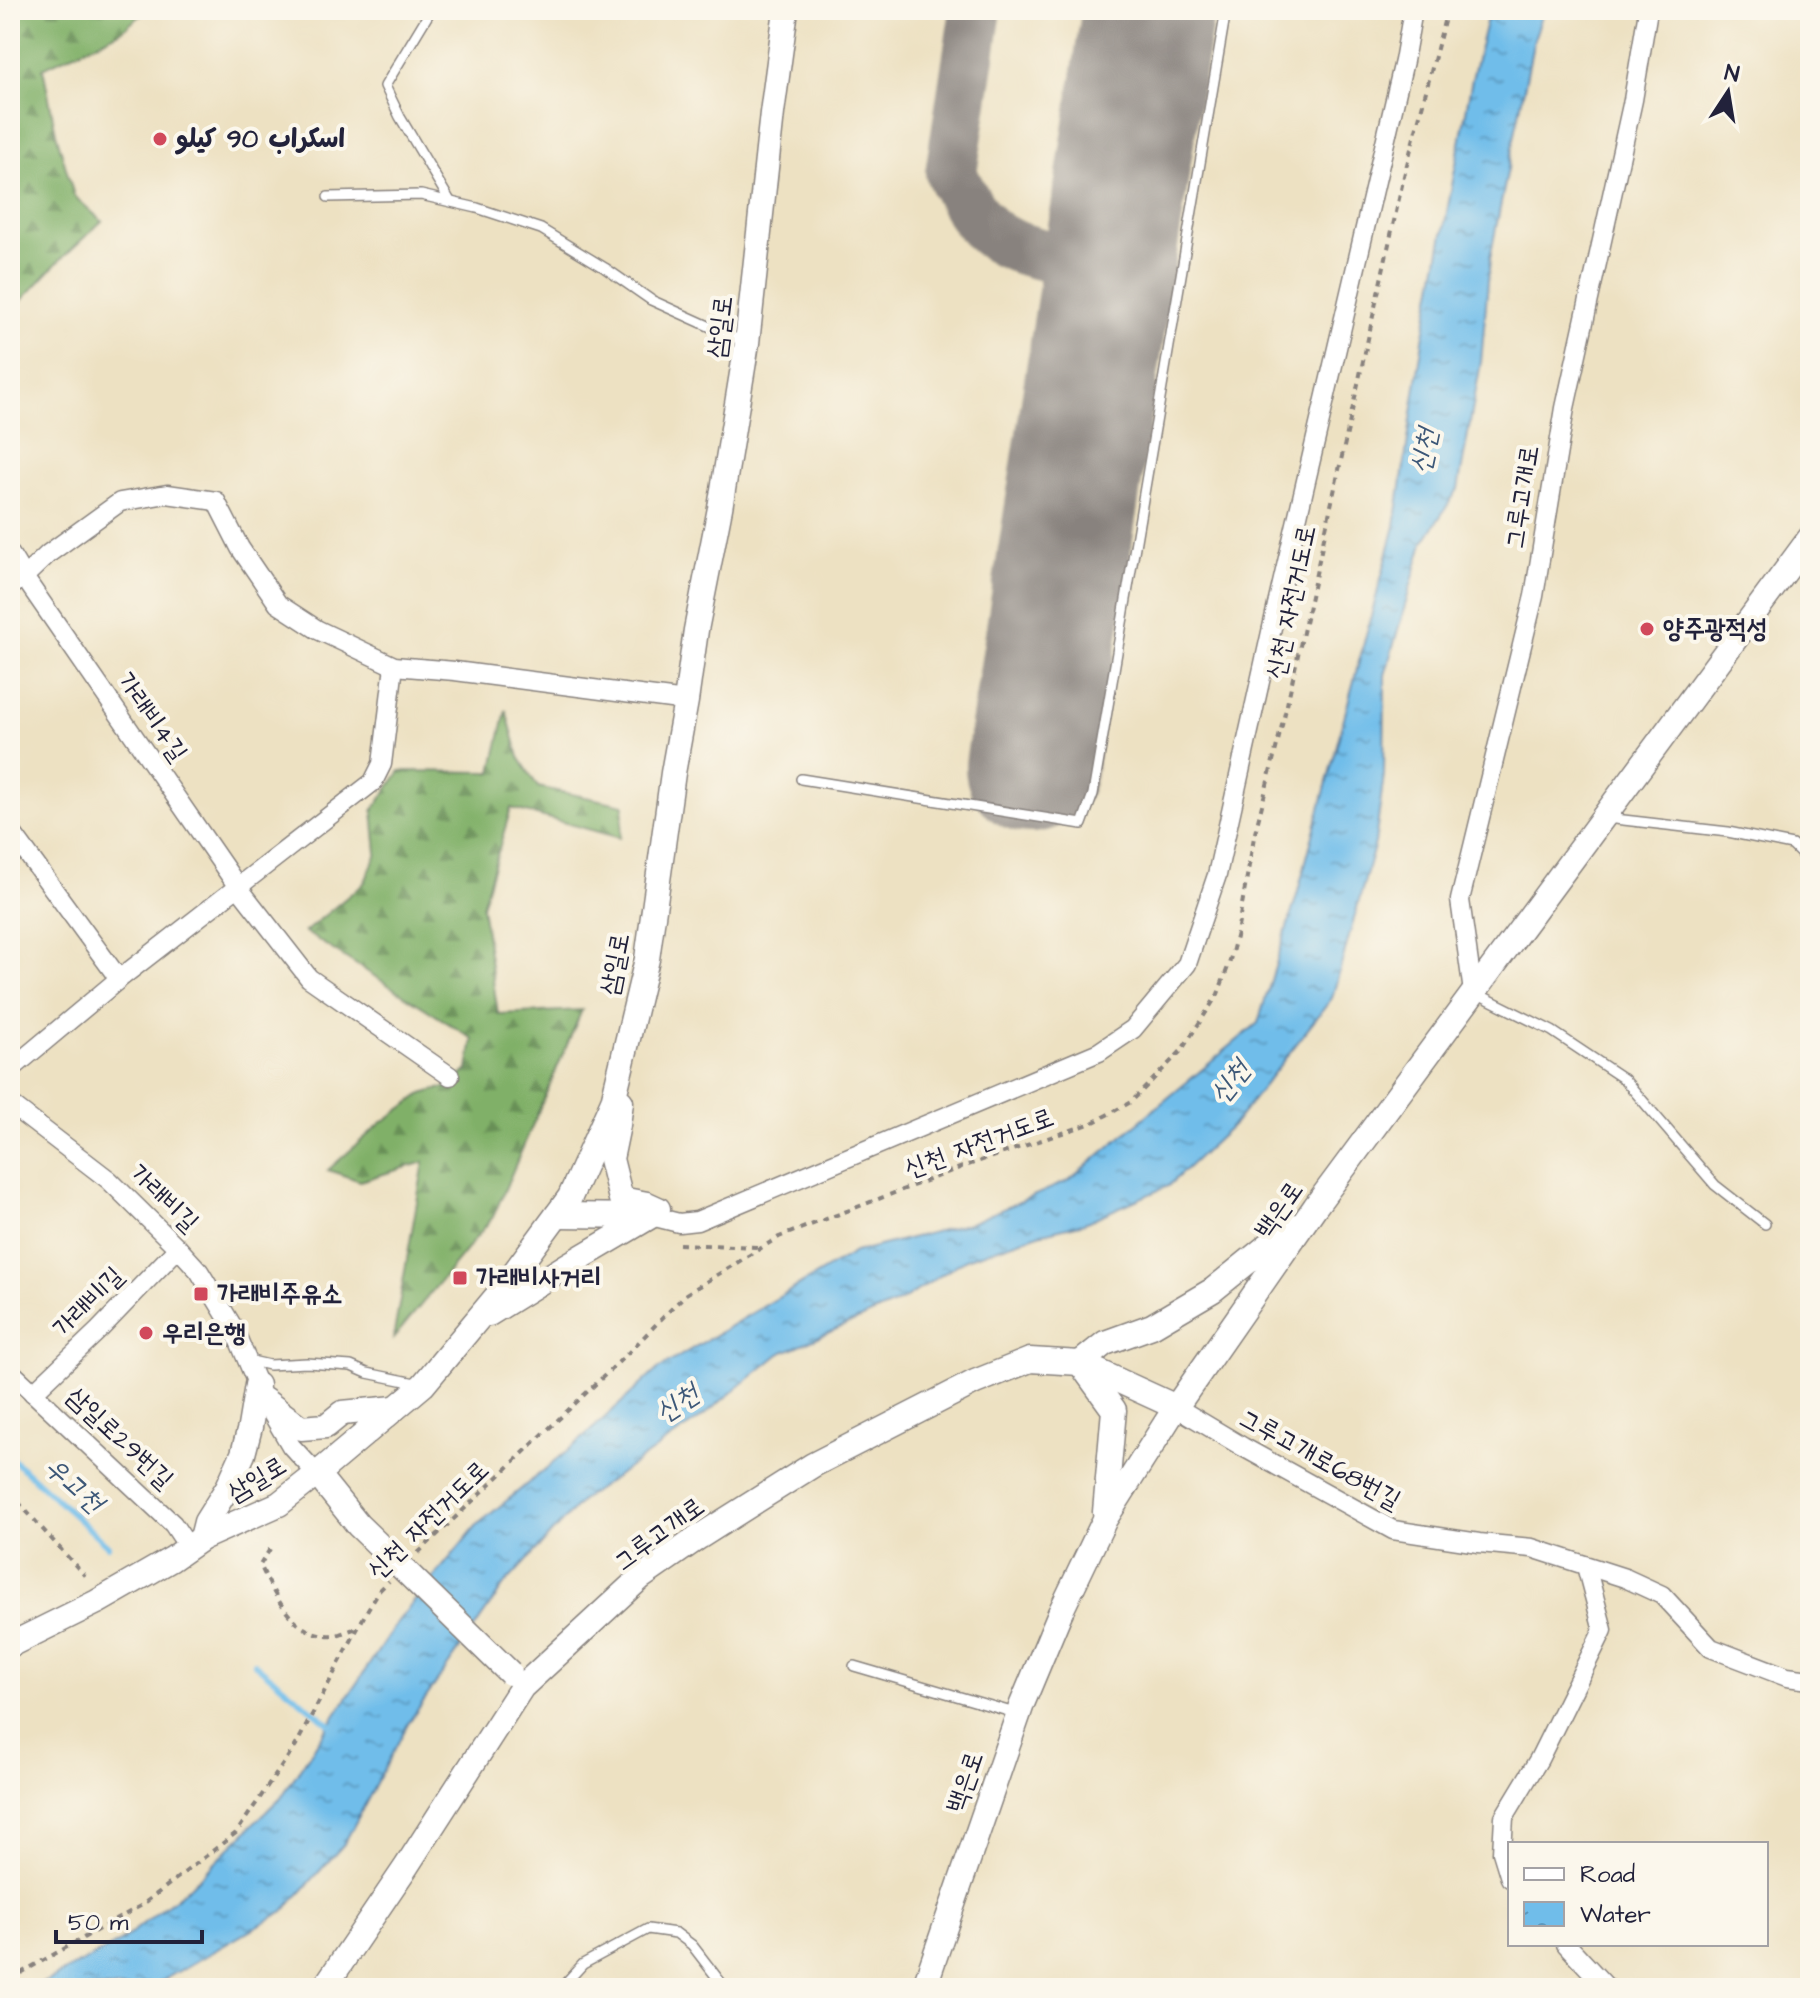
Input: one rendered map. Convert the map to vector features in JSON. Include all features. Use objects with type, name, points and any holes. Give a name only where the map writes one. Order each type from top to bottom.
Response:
[{"type":"main road","name":"삼일로","points":[[10,1645],[97,1602],[196,1543],[279,1504],[362,1438],[423,1385],[497,1296],[570,1197],[613,1101],[647,959],[696,630],[747,343],[786,10]]},
{"type":"main road","name":"백은로","points":[[924,1988],[1019,1714],[1060,1613],[1105,1519],[1176,1407],[1315,1207],[1810,538]]},
{"type":"main road","points":[[626,1049],[611,1159],[621,1199],[647,1204],[655,1213]]},
{"type":"main road","points":[[1105,1519],[1114,1410],[1080,1363],[1105,1343],[1152,1326],[1213,1290],[1315,1207]]},
{"type":"main road","points":[[557,1215],[655,1213]]},
{"type":"main road","points":[[477,1321],[655,1213]]},
{"type":"main road","name":"그루고개로","points":[[324,1988],[406,1867],[516,1680],[561,1649],[640,1578],[699,1537],[813,1465],[975,1382],[1030,1360],[1080,1363],[1176,1407]]},
{"type":"main road","points":[[196,1543],[243,1454],[260,1392],[301,1428],[326,1426],[342,1413],[395,1408]]},
{"type":"main road","points":[[317,1474],[358,1525],[516,1680]]},
{"type":"street","points":[[655,1213],[679,1223],[697,1221],[1099,1052],[1133,1029],[1187,964],[1217,875],[1404,61],[1413,10]]},
{"type":"street","name":"그루고개로","points":[[1473,992],[1460,900],[1534,596],[1565,408],[1633,100],[1648,10]]},
{"type":"street","points":[[17,582],[48,554],[120,502],[167,494],[216,501],[240,548],[278,604],[318,630],[394,666],[686,701]]},
{"type":"street","name":"가래비4길","points":[[10,554],[17,582],[238,887],[309,978],[450,1076]]},
{"type":"street","points":[[10,1070],[119,979],[373,782],[382,764],[394,666]]},
{"type":"street","points":[[10,830],[119,979]]},
{"type":"street","name":"가래비길","points":[[10,1104],[109,1180],[199,1271],[233,1327],[260,1392],[291,1446],[317,1474]]},
{"type":"street","name":"가래비1길","points":[[33,1393],[178,1248]]},
{"type":"street","name":"삼일로29번길","points":[[10,1371],[196,1543]]},
{"type":"street","name":"그루고개로68번길","points":[[1176,1407],[1393,1530],[1532,1548],[1625,1578],[1662,1595],[1711,1648],[1787,1677],[1810,1680]]},
{"type":"street","points":[[1508,1872],[1502,1852],[1504,1817],[1539,1759],[1603,1630],[1586,1566]]},
{"type":"street","points":[[1568,1946],[1607,1988]]},
{"type":"lane","points":[[431,10],[385,86],[450,201]]},
{"type":"lane","points":[[801,779],[1082,824],[1093,794],[1226,10]]},
{"type":"lane","points":[[328,197],[421,195],[477,208],[541,229],[651,300],[747,343]]},
{"type":"lane","points":[[1603,818],[1728,832],[1792,845],[1810,863]]},
{"type":"lane","points":[[1473,992],[1552,1031],[1624,1079],[1715,1185],[1765,1224]]},
{"type":"lane","points":[[10,1331],[13,1354],[10,1358]]},
{"type":"lane","points":[[247,1360],[269,1365],[307,1363],[351,1366],[367,1373],[423,1385]]},
{"type":"lane","points":[[854,1666],[1019,1714]]},
{"type":"lane","points":[[561,1988],[583,1964],[648,1929],[676,1933],[692,1945],[725,1988]]},
{"type":"path","name":"신천 자전거도로","points":[[413,1558],[686,1294],[779,1237],[948,1172],[1092,1123],[1131,1102],[1181,1051],[1218,994],[1237,933],[1254,837],[1286,709],[1404,176],[1447,10]]},
{"type":"path","points":[[679,1244],[762,1247]]},
{"type":"path","points":[[10,1493],[85,1576]]},
{"type":"path","points":[[270,1549],[260,1565],[289,1617],[311,1632],[337,1635],[357,1628]]},
{"type":"path","name":"신천 자전거도로","points":[[10,1979],[142,1905],[236,1833],[296,1745],[351,1638],[379,1591],[390,1580]]},
{"type":"green space","points":[[10,10],[148,10],[120,32],[43,68],[56,133],[74,196],[102,221],[10,313]]},
{"type":"green space","points":[[506,710],[519,757],[538,787],[624,805],[620,838],[511,808],[482,906],[498,1014],[582,1010],[493,1217],[393,1339],[424,1162],[360,1181],[328,1170],[381,1123],[422,1094],[450,1086],[468,1070],[473,1039],[305,932],[365,882],[377,853],[373,811],[400,771],[492,772]]},
{"type":"water","name":"신천","points":[[1489,10],[1544,10],[1534,39],[1490,258],[1481,362],[1458,489],[1423,543],[1385,675],[1384,775],[1375,843],[1332,998],[1234,1124],[1168,1186],[1084,1223],[1039,1234],[966,1259],[901,1301],[779,1354],[699,1419],[582,1500],[505,1584],[409,1722],[344,1844],[284,1911],[149,1988],[34,1988],[120,1942],[191,1886],[282,1796],[398,1621],[477,1525],[576,1444],[658,1369],[855,1252],[970,1223],[1068,1181],[1258,1023],[1297,895],[1395,526],[1423,340],[1472,79]]},
{"type":"waterway","name":"우고천","points":[[10,1457],[108,1546]]},
{"type":"waterway","name":"우고천","points":[[254,1663],[334,1728]]},
{"type":"taxiway","points":[[976,10],[951,173],[960,191],[982,225],[998,238],[1023,249],[1108,266]]},
{"type":"runway","points":[[1031,767],[1148,10]]},
{"type":"place","name":"اسكراب 90 كيلو","points":[[160,139]]},
{"type":"place","name":"양주광적성","points":[[1647,629]]},
{"type":"place","name":"가래비사거리","points":[[460,1278]]},
{"type":"place","name":"가래비주유소","points":[[201,1294]]},
{"type":"place","name":"우리은행","points":[[146,1333]]}]
